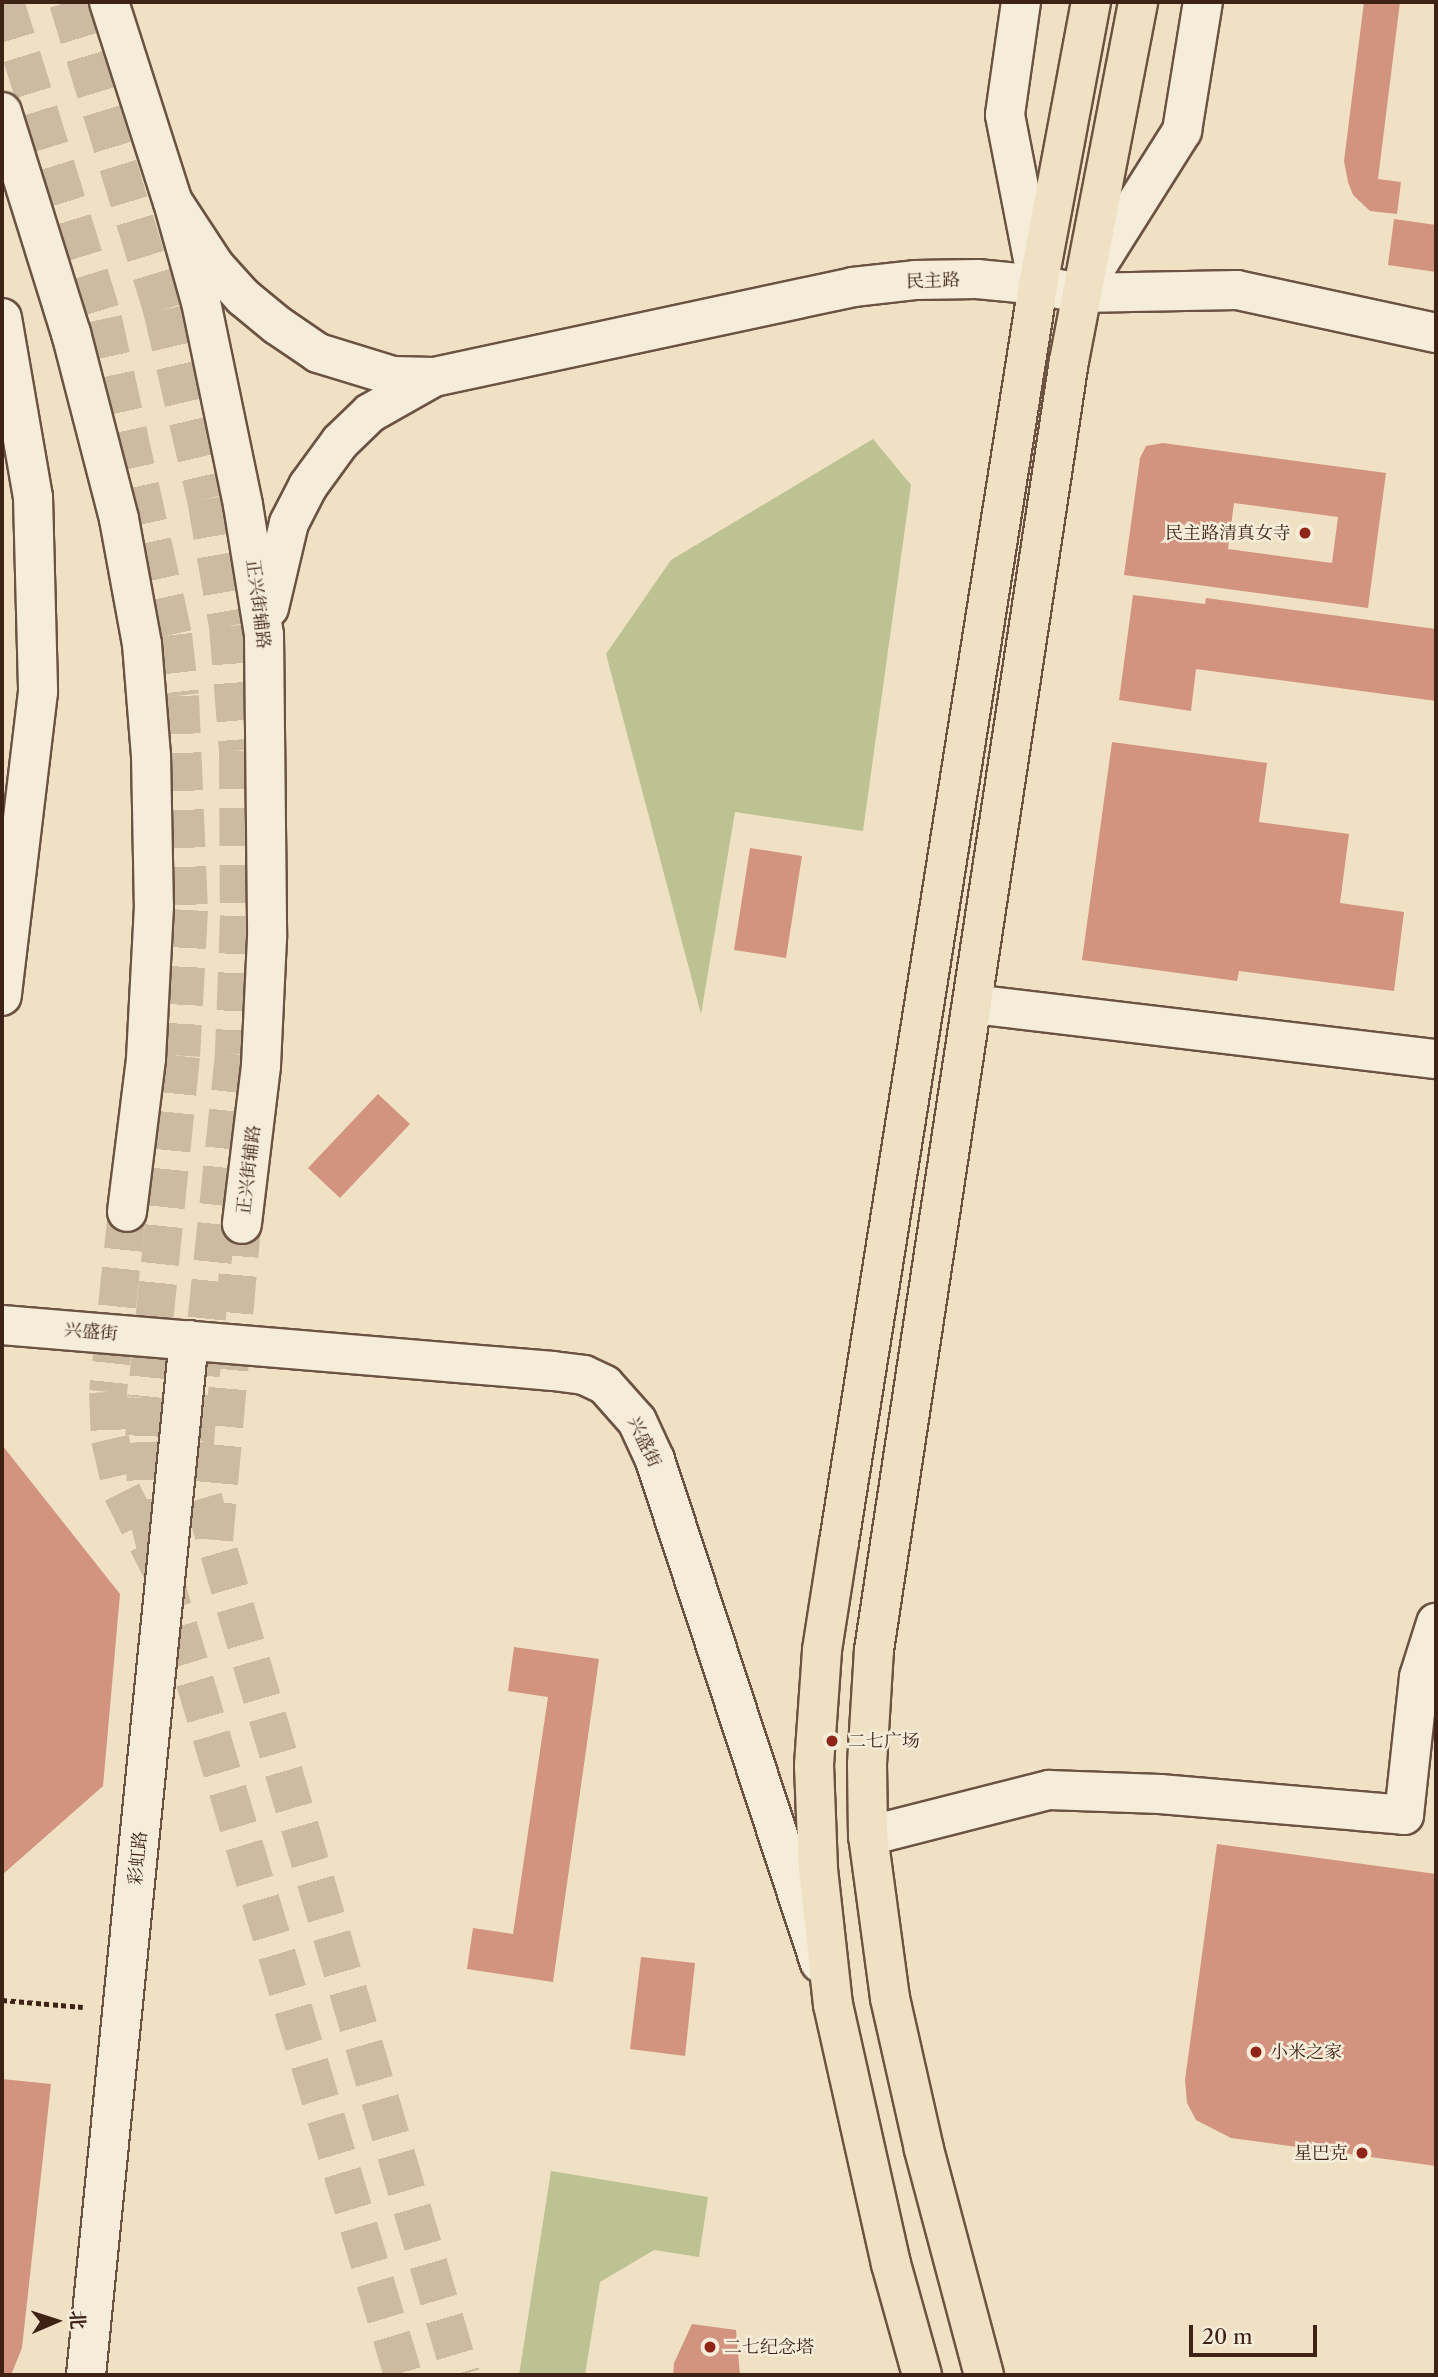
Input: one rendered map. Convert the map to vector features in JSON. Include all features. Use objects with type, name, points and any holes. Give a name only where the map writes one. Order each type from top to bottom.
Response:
[{"type":"main road","points":[[922,2375],[891,2264],[833,2005],[818,1869],[814,1765],[822,1650],[1038,285],[1091,2]]},
{"type":"main road","points":[[984,2375],[924,2149],[890,1998],[868,1836],[867,1763],[874,1650],[1080,293],[1138,2]]},
{"type":"street","name":"正兴街辅路","points":[[109,2],[173,202],[201,302],[232,451],[264,635],[267,938],[261,1066],[242,1224]]},
{"type":"street","points":[[1021,2],[1005,115],[1038,285]]},
{"type":"street","points":[[1080,293],[1182,131],[1203,2]]},
{"type":"street","points":[[2,112],[71,333],[119,519],[142,643],[151,755],[154,906],[146,1059],[127,1212]]},
{"type":"street","points":[[173,202],[215,266],[243,297],[318,353],[393,376],[434,377]]},
{"type":"street","name":"民主路","points":[[434,377],[853,288],[915,279],[977,279],[1038,285],[1080,293],[1237,290],[1436,333]]},
{"type":"street","points":[[2,318],[33,497],[38,692],[2,996]]},
{"type":"street","points":[[264,635],[289,523],[308,486],[340,442],[370,413],[434,377]]},
{"type":"street","points":[[973,1004],[1436,1059]]},
{"type":"street","name":"兴盛街","points":[[2,1325],[563,1373],[584,1376],[605,1385],[623,1401],[637,1421],[655,1461],[833,2005]]},
{"type":"street","name":"彩虹路","points":[[86,2375],[189,1340]]},
{"type":"street","points":[[868,1836],[1049,1790],[1160,1794],[1404,1815],[1419,1677],[1436,1623]]},
{"type":"path","points":[[2,2000],[122,2010]]},
{"type":"green space","points":[[873,439],[911,485],[863,831],[735,812],[701,1014],[606,654],[671,560]]},
{"type":"green space","points":[[551,2171],[708,2197],[699,2257],[654,2250],[600,2282],[585,2375],[519,2375]]},
{"type":"building","points":[[1364,2],[1400,2],[1378,179],[1401,182],[1397,214],[1370,211],[1353,195],[1344,161]]},
{"type":"building","points":[[1394,219],[1436,225],[1436,272],[1388,265]]},
{"type":"building","points":[[1163,443],[1386,473],[1368,608],[1124,575],[1140,458],[1146,446]],"holes":[[[1234,503],[1338,517],[1332,563],[1228,549]]]},
{"type":"building","points":[[1133,595],[1205,604],[1206,598],[1436,629],[1436,701],[1196,669],[1191,711],[1119,700]]},
{"type":"building","points":[[1112,742],[1267,763],[1259,822],[1349,834],[1340,903],[1404,912],[1394,991],[1239,971],[1237,981],[1082,960]]},
{"type":"building","points":[[750,848],[802,856],[786,958],[734,950]]},
{"type":"building","points":[[378,1094],[410,1124],[340,1198],[308,1168]]},
{"type":"building","points":[[2,1445],[120,1594],[103,1786],[2,1875]]},
{"type":"building","points":[[514,1647],[599,1659],[553,1982],[467,1969],[473,1928],[513,1934],[548,1697],[508,1691]]},
{"type":"building","points":[[1217,1844],[1436,1874],[1436,2166],[1231,2138],[1196,2120],[1187,2103],[1185,2080]]},
{"type":"building","points":[[641,1957],[695,1963],[685,2056],[630,2049]]},
{"type":"building","points":[[2,2079],[51,2084],[22,2348],[11,2375],[2,2375]]},
{"type":"building","name":"二七纪念塔","points":[[692,2324],[736,2330],[740,2375],[673,2375],[674,2363]]},
{"type":"tunnel","points":[[5,2],[103,319],[173,635],[180,696],[189,910],[181,1056],[146,1398],[144,1442],[147,1512],[162,1572],[403,2375]]},
{"type":"tunnel","points":[[68,2],[162,310],[206,499],[228,626],[238,751],[239,916],[234,1054],[195,1443],[203,1498],[461,2375]]},
{"type":"tunnel","points":[[127,1212],[108,1392],[110,1439],[122,1492],[162,1572]]},
{"type":"tunnel","points":[[214,1540],[242,1224]]},
{"type":"place","name":"民主路清真女寺","points":[[1305,533]]},
{"type":"place","name":"二七广场","points":[[832,1741]]},
{"type":"place","name":"小米之家","points":[[1256,2052]]},
{"type":"place","name":"星巴克","points":[[1362,2153]]},
{"type":"place","name":"二七纪念塔","points":[[710,2347]]}]
